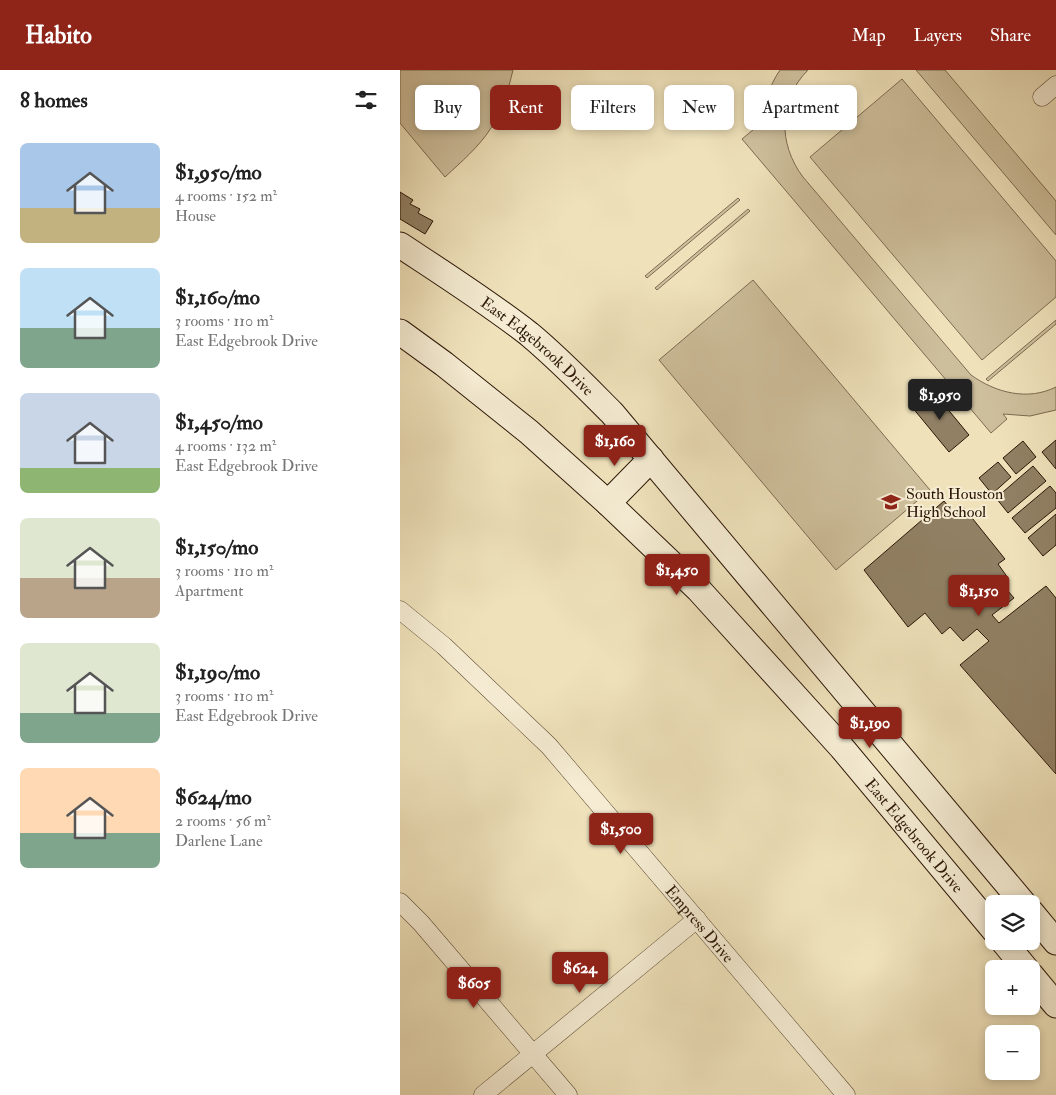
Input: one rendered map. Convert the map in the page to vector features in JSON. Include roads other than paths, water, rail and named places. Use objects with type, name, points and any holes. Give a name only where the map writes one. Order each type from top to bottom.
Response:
[{"type":"main road","name":"East Edgebrook Drive","points":[[400,245],[489,305],[529,335],[564,365],[612,413],[1016,895]]},
{"type":"main road","name":"East Edgebrook Drive","points":[[400,332],[444,364],[529,432],[608,503],[699,590],[842,748],[985,919]]},
{"type":"main road","points":[[608,503],[651,459]]},
{"type":"main road","points":[[842,748],[870,722]]},
{"type":"main road","name":"East Edgebrook Drive","points":[[1040,924],[1056,942]]},
{"type":"main road","points":[[1010,950],[1019,960]]},
{"type":"main road","points":[[1040,986],[1056,1005]]},
{"type":"street","points":[[1042,97],[1056,85]]},
{"type":"street","name":"Empress Drive","points":[[400,610],[444,646],[549,746],[846,1095]]},
{"type":"street","points":[[400,902],[421,923],[568,1095]]},
{"type":"street","points":[[483,1095],[697,919]]},
{"type":"place","name":"South Houston High School","points":[[891,502]]}]
